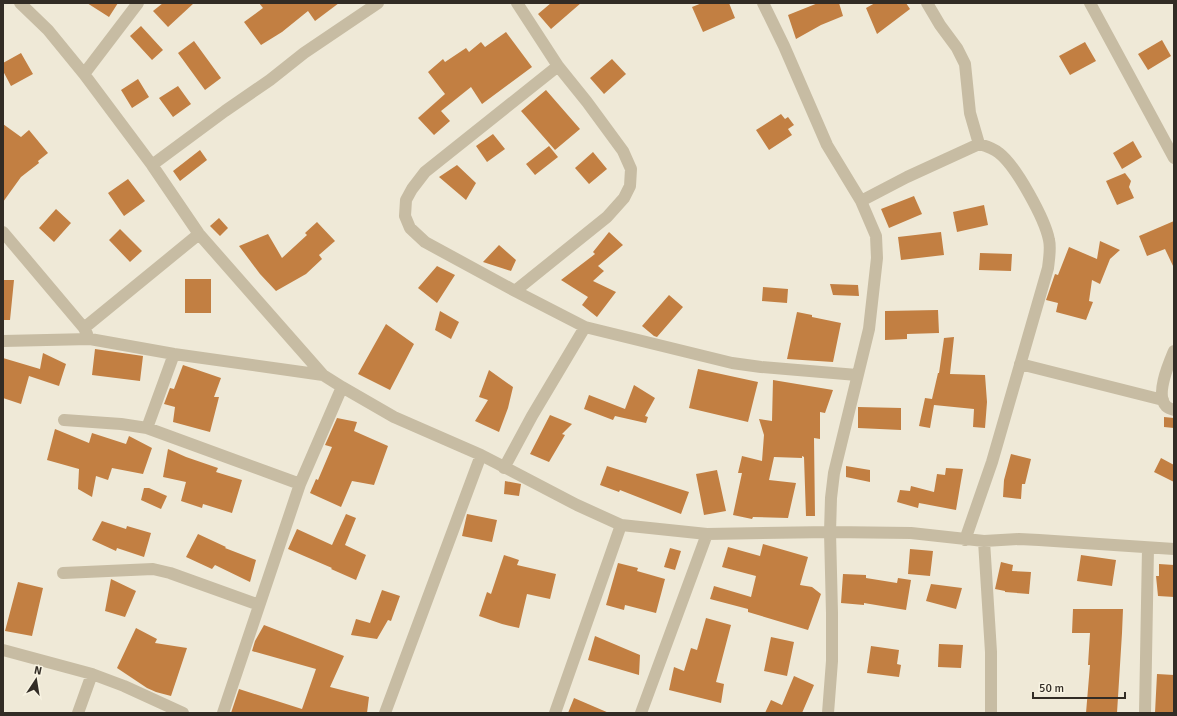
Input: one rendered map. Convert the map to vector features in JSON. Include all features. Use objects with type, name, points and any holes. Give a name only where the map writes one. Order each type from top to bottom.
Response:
[{"type":"street","points":[[20,3],[48,30],[84,74],[152,165],[199,234],[323,375],[394,417],[480,455],[578,505],[621,525],[707,534],[830,532],[911,533],[965,540],[1032,540],[1174,549]]},
{"type":"street","points":[[84,74],[138,3]]},
{"type":"street","points":[[152,165],[225,110],[270,80],[304,53],[378,3]]},
{"type":"street","points":[[515,292],[607,217],[624,198],[630,186],[631,169],[623,151],[558,66],[517,3]]},
{"type":"street","points":[[763,3],[790,59],[827,145],[862,201],[876,236],[877,258],[869,329],[834,473],[831,498],[830,532],[832,661],[828,713]]},
{"type":"street","points":[[927,3],[940,25],[957,48],[965,64],[970,113],[979,144]]},
{"type":"street","points":[[1090,3],[1174,158]]},
{"type":"street","points":[[558,66],[425,172],[412,189],[406,200],[405,216],[410,228],[425,242],[515,292],[585,327],[732,363],[857,375]]},
{"type":"street","points":[[862,201],[907,177],[979,144],[1000,153],[1014,170],[1045,225],[1050,242],[1048,268],[992,462],[965,540]]},
{"type":"street","points":[[3,232],[87,333]]},
{"type":"street","points":[[87,333],[199,234]]},
{"type":"street","points":[[504,468],[535,410],[585,327]]},
{"type":"street","points":[[3,341],[87,333],[174,354],[323,375]]},
{"type":"street","points":[[1174,351],[1166,370],[1162,391],[1163,400],[1166,406],[1174,410]]},
{"type":"street","points":[[147,428],[174,354]]},
{"type":"street","points":[[1020,364],[1163,400]]},
{"type":"street","points":[[223,713],[300,484],[342,387]]},
{"type":"street","points":[[64,420],[121,424],[147,428],[300,484]]},
{"type":"street","points":[[385,713],[480,455]]},
{"type":"street","points":[[555,713],[621,525]]},
{"type":"street","points":[[641,713],[707,534]]},
{"type":"street","points":[[984,541],[991,652],[991,713]]},
{"type":"street","points":[[1145,713],[1148,548]]},
{"type":"street","points":[[63,573],[153,569],[170,573],[259,605]]},
{"type":"street","points":[[3,650],[92,674],[124,686],[182,713]]},
{"type":"street","points":[[78,713],[92,674]]},
{"type":"building","points":[[87,3],[118,3],[109,17]]},
{"type":"building","points":[[163,3],[194,3],[168,27],[153,11]]},
{"type":"building","points":[[259,3],[339,3],[315,21],[308,11],[282,32],[261,45],[244,22],[263,8]]},
{"type":"building","points":[[551,3],[581,3],[551,29],[538,14]]},
{"type":"building","points":[[702,3],[729,3],[735,18],[703,32],[692,7]]},
{"type":"building","points":[[818,3],[839,3],[843,16],[821,25],[796,39],[788,15]]},
{"type":"building","points":[[875,3],[906,3],[910,9],[877,34],[866,8]]},
{"type":"building","points":[[141,26],[163,50],[152,60],[130,36]]},
{"type":"building","points":[[506,32],[532,67],[482,104],[471,87],[441,111],[450,121],[434,135],[418,118],[445,94],[428,72],[443,59],[445,62],[466,48],[469,52],[481,42],[485,47]]},
{"type":"building","points":[[1162,40],[1171,56],[1148,70],[1138,54]]},
{"type":"building","points":[[194,41],[221,78],[205,90],[178,53]]},
{"type":"building","points":[[1085,42],[1096,61],[1070,75],[1059,56]]},
{"type":"building","points":[[21,53],[33,74],[11,86],[3,71],[3,63]]},
{"type":"building","points":[[612,59],[626,74],[604,94],[590,78]]},
{"type":"building","points":[[138,79],[149,97],[132,108],[121,90]]},
{"type":"building","points":[[178,86],[191,104],[173,117],[159,98]]},
{"type":"building","points":[[546,90],[580,129],[555,150],[521,111]]},
{"type":"building","points":[[781,114],[785,119],[788,117],[794,125],[788,129],[792,135],[769,150],[756,130]]},
{"type":"building","points":[[3,124],[21,137],[29,130],[48,153],[38,161],[39,163],[21,177],[3,202]]},
{"type":"building","points":[[493,134],[505,149],[487,162],[476,146]]},
{"type":"building","points":[[1133,141],[1142,157],[1122,169],[1113,153]]},
{"type":"building","points":[[549,146],[558,157],[535,175],[526,164]]},
{"type":"building","points":[[200,150],[207,160],[180,181],[173,171]]},
{"type":"building","points":[[593,152],[607,169],[589,184],[575,168]]},
{"type":"building","points":[[457,165],[476,183],[466,200],[439,177]]},
{"type":"building","points":[[1125,173],[1131,181],[1129,187],[1134,198],[1117,205],[1106,181]]},
{"type":"building","points":[[128,179],[145,201],[124,216],[108,193]]},
{"type":"building","points":[[914,196],[922,214],[889,228],[881,209]]},
{"type":"building","points":[[984,205],[988,225],[957,232],[953,212]]},
{"type":"building","points":[[56,209],[71,223],[54,242],[39,228]]},
{"type":"building","points":[[219,218],[228,228],[220,236],[210,226]]},
{"type":"building","points":[[1174,221],[1174,268],[1165,249],[1147,256],[1139,236]]},
{"type":"building","points":[[317,222],[335,241],[319,255],[322,259],[306,274],[276,291],[260,274],[239,246],[268,234],[282,258],[307,235],[305,233]]},
{"type":"building","points":[[120,229],[142,251],[130,262],[109,240]]},
{"type":"building","points":[[609,232],[623,245],[598,266],[604,271],[593,281],[616,292],[597,317],[582,305],[588,297],[561,280],[595,254],[593,252]]},
{"type":"building","points":[[941,232],[944,255],[901,260],[898,237]]},
{"type":"building","points":[[1100,241],[1120,250],[1110,259],[1100,284],[1092,280],[1089,301],[1093,302],[1086,320],[1056,312],[1058,303],[1046,300],[1055,274],[1058,275],[1069,247],[1097,259]]},
{"type":"building","points":[[499,245],[516,260],[511,271],[483,262]]},
{"type":"building","points":[[980,253],[1012,254],[1011,271],[979,270]]},
{"type":"building","points":[[437,266],[455,275],[437,303],[418,288]]},
{"type":"building","points":[[185,279],[211,279],[211,313],[185,313]]},
{"type":"building","points":[[3,280],[14,280],[10,320],[3,320]]},
{"type":"building","points":[[830,284],[858,285],[859,296],[833,295]]},
{"type":"building","points":[[763,287],[788,289],[787,303],[762,301]]},
{"type":"building","points":[[669,295],[683,307],[657,337],[642,326]]},
{"type":"building","points":[[938,310],[939,333],[907,334],[907,339],[885,340],[885,311]]},
{"type":"building","points":[[440,311],[459,322],[451,339],[435,330]]},
{"type":"building","points":[[797,312],[812,315],[812,317],[841,323],[833,362],[787,359]]},
{"type":"building","points":[[386,324],[414,344],[390,390],[358,374]]},
{"type":"building","points":[[954,337],[950,374],[985,375],[987,402],[985,428],[973,427],[974,409],[934,405],[930,428],[919,426],[925,398],[932,399],[939,373],[944,338]]},
{"type":"building","points":[[95,349],[143,356],[140,381],[92,375]]},
{"type":"building","points":[[43,353],[66,364],[59,386],[29,376],[21,404],[3,398],[3,358],[40,369]]},
{"type":"building","points":[[183,365],[221,378],[214,397],[219,397],[210,432],[173,422],[175,407],[164,404],[170,388],[174,389]]},
{"type":"building","points":[[698,369],[758,382],[748,422],[689,408]]},
{"type":"building","points":[[489,370],[513,387],[508,408],[499,432],[475,421],[488,400],[479,397]]},
{"type":"building","points":[[773,380],[833,390],[825,413],[820,412],[820,439],[814,438],[815,516],[806,516],[804,457],[802,456],[802,458],[774,457],[769,480],[796,483],[788,518],[753,517],[752,519],[733,515],[742,473],[738,473],[742,456],[762,461],[764,435],[759,419],[772,421]]},
{"type":"building","points":[[634,385],[655,398],[645,416],[648,417],[646,423],[615,416],[613,420],[584,409],[589,395],[625,409]]},
{"type":"building","points":[[858,407],[901,408],[901,430],[858,428]]},
{"type":"building","points":[[550,415],[572,424],[562,434],[565,435],[549,462],[530,454]]},
{"type":"building","points":[[1164,417],[1174,418],[1174,428],[1164,427]]},
{"type":"building","points":[[337,418],[357,422],[354,431],[388,446],[374,485],[352,481],[341,507],[310,493],[316,479],[318,480],[332,447],[325,445]]},
{"type":"building","points":[[55,429],[89,443],[92,433],[126,444],[129,436],[152,448],[143,474],[112,468],[108,480],[96,476],[92,497],[78,489],[79,469],[47,460]]},
{"type":"building","points":[[168,449],[218,468],[216,472],[242,480],[232,513],[203,504],[202,508],[181,501],[186,482],[163,477]]},
{"type":"building","points":[[1011,454],[1031,459],[1025,484],[1022,484],[1021,499],[1003,497],[1004,480]]},
{"type":"building","points":[[1161,458],[1174,465],[1174,482],[1154,472]]},
{"type":"building","points":[[607,466],[689,492],[681,514],[620,490],[619,492],[600,485]]},
{"type":"building","points":[[846,466],[870,470],[870,482],[846,477]]},
{"type":"building","points":[[946,468],[963,469],[956,510],[919,503],[918,508],[897,502],[900,490],[910,491],[911,486],[934,492],[937,474],[945,475]]},
{"type":"building","points":[[717,470],[726,511],[704,515],[696,474]]},
{"type":"building","points":[[505,481],[521,484],[519,496],[504,494]]},
{"type":"building","points":[[144,488],[149,488],[167,496],[161,509],[141,500]]},
{"type":"building","points":[[346,514],[356,518],[345,545],[366,555],[356,580],[288,549],[297,529],[332,545]]},
{"type":"building","points":[[467,514],[497,520],[492,542],[462,536]]},
{"type":"building","points":[[102,521],[126,529],[127,526],[151,533],[144,557],[117,548],[116,551],[92,540]]},
{"type":"building","points":[[198,534],[226,547],[225,548],[256,560],[250,582],[215,565],[212,569],[186,557]]},
{"type":"building","points":[[763,544],[808,557],[800,585],[812,587],[821,594],[808,630],[748,612],[748,609],[710,599],[714,586],[751,597],[756,576],[722,567],[728,547],[760,556]]},
{"type":"building","points":[[670,548],[681,551],[675,570],[664,567]]},
{"type":"building","points":[[910,549],[933,551],[930,576],[908,574]]},
{"type":"building","points":[[504,555],[519,560],[517,565],[556,574],[550,599],[527,594],[519,628],[479,616],[487,592],[491,594]]},
{"type":"building","points":[[1081,555],[1116,560],[1112,586],[1077,581]]},
{"type":"building","points":[[1001,562],[1013,565],[1012,571],[1031,572],[1029,594],[1005,592],[995,589]]},
{"type":"building","points":[[618,563],[638,568],[637,571],[665,579],[656,613],[625,605],[624,610],[606,605]]},
{"type":"building","points":[[1159,564],[1174,565],[1174,597],[1158,596],[1156,576],[1159,576]]},
{"type":"building","points":[[843,574],[866,575],[866,578],[897,583],[898,578],[911,580],[906,610],[864,603],[864,605],[841,603]]},
{"type":"building","points":[[111,579],[136,591],[125,617],[105,611]]},
{"type":"building","points":[[18,582],[43,588],[32,636],[5,631]]},
{"type":"building","points":[[931,584],[962,588],[956,609],[926,601]]},
{"type":"building","points":[[382,590],[400,596],[391,621],[388,620],[377,639],[351,635],[356,619],[370,623]]},
{"type":"building","points":[[1073,609],[1123,609],[1117,713],[1086,713],[1090,665],[1088,665],[1090,633],[1072,633]]},
{"type":"building","points":[[706,618],[731,625],[716,682],[724,684],[721,703],[669,690],[674,667],[684,671],[691,648],[697,650]]},
{"type":"building","points":[[264,625],[344,656],[330,687],[369,697],[367,713],[231,713],[239,689],[302,709],[316,669],[252,651],[255,641]]},
{"type":"building","points":[[136,628],[157,639],[155,643],[187,648],[171,696],[147,688],[117,668]]},
{"type":"building","points":[[595,636],[640,655],[639,675],[588,660]]},
{"type":"building","points":[[771,637],[794,642],[787,676],[764,671]]},
{"type":"building","points":[[939,644],[963,645],[961,668],[938,667]]},
{"type":"building","points":[[871,646],[899,650],[897,664],[901,665],[899,677],[867,673]]},
{"type":"building","points":[[1157,674],[1174,675],[1174,713],[1155,713]]},
{"type":"building","points":[[794,676],[814,685],[802,713],[765,713],[771,700],[782,705]]},
{"type":"building","points":[[574,698],[609,713],[568,713]]}]
